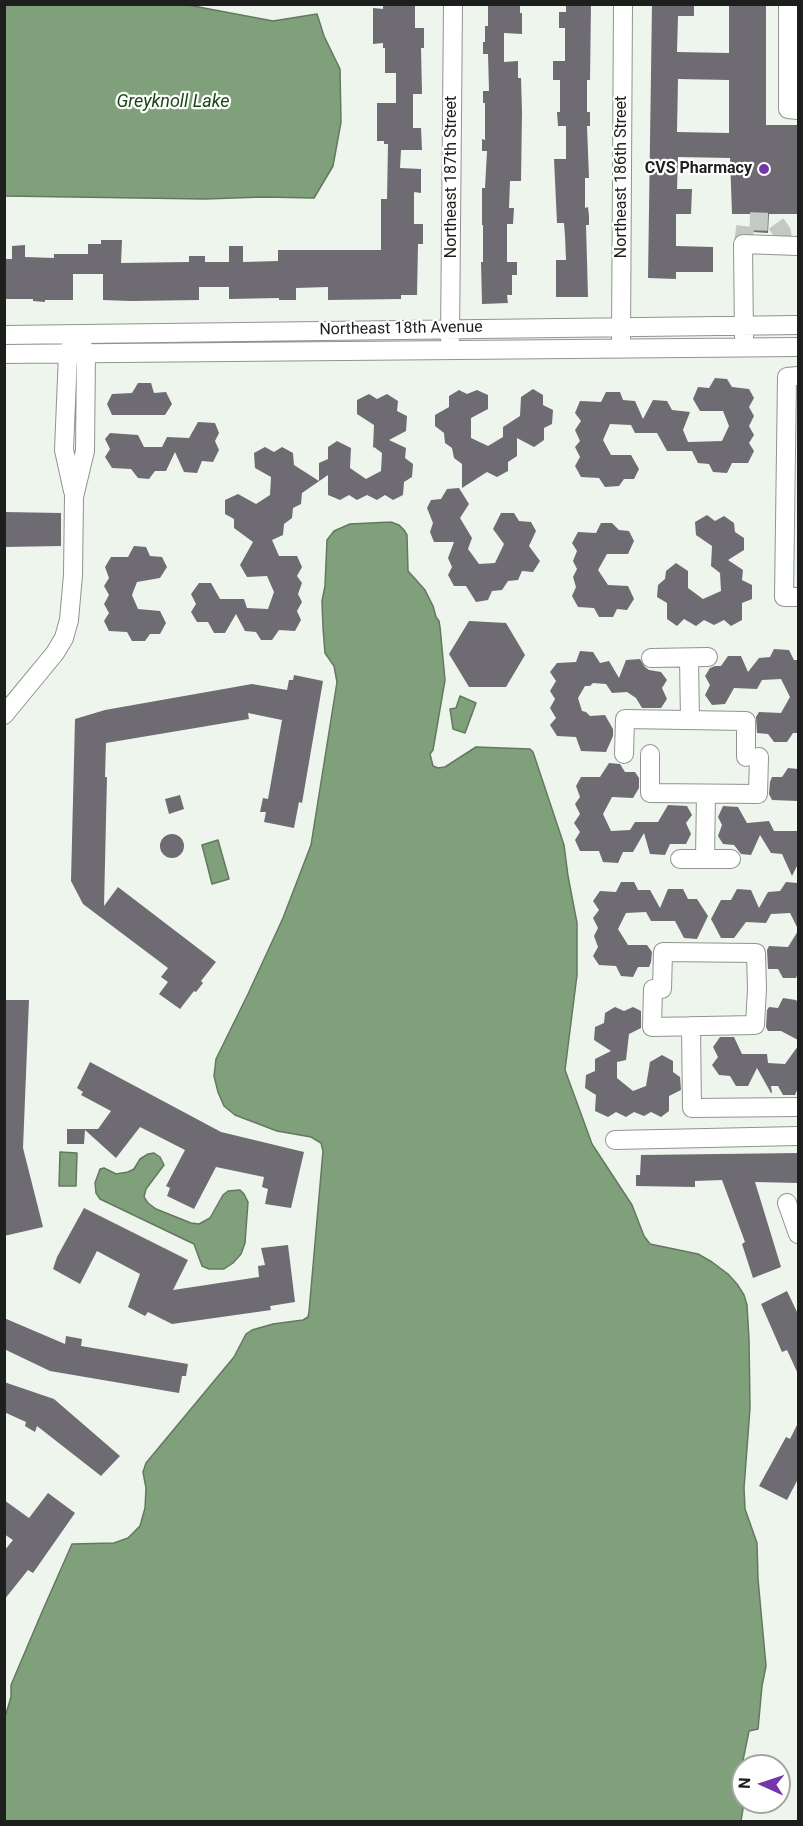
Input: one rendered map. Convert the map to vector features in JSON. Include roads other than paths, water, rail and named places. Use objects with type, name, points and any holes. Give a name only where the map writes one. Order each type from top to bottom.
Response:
[{"type":"street","name":"Northeast 187th Street","points":[[450,350],[453,4]]},
{"type":"street","name":"Northeast 186th Street","points":[[621,349],[623,4]]},
{"type":"street","points":[[788,4],[788,109],[798,110]]},
{"type":"street","points":[[744,348],[743,244],[798,246]]},
{"type":"street","name":"Northeast 18th Avenue","points":[[4,335],[798,325]]},
{"type":"street","points":[[235,332],[236,352]]},
{"type":"street","points":[[4,715],[55,653],[64,638],[72,596],[74,497],[85,451],[86,353],[76,333]]},
{"type":"street","points":[[74,497],[64,450],[68,354],[76,333]]},
{"type":"street","name":"Northeast 18th Avenue","points":[[4,354],[792,347]]},
{"type":"street","points":[[792,347],[793,376],[784,597],[798,597]]},
{"type":"street","points":[[651,658],[708,657]]},
{"type":"street","points":[[689,658],[690,720]]},
{"type":"street","points":[[624,754],[626,718],[746,721],[758,794],[650,793],[650,754]]},
{"type":"street","points":[[705,859],[706,794]]},
{"type":"street","points":[[680,859],[731,859]]},
{"type":"street","points":[[663,952],[756,953],[755,1026],[691,1026],[652,1027],[663,952]]},
{"type":"street","points":[[691,1026],[692,1108],[798,1107]]},
{"type":"street","points":[[615,1140],[798,1136]]},
{"type":"street","points":[[788,1203],[798,1234]]},
{"type":"water","name":"Greyknoll Lake","points":[[4,5],[188,5],[273,21],[317,14],[324,36],[340,69],[341,122],[333,166],[314,198],[5,196]]},
{"type":"water","points":[[391,522],[404,530],[407,535],[408,571],[425,590],[439,621],[445,680],[433,750],[430,754],[433,766],[445,767],[476,747],[530,749],[533,752],[564,845],[577,923],[577,975],[565,1070],[592,1144],[632,1205],[644,1236],[650,1244],[698,1254],[728,1274],[744,1295],[747,1305],[749,1339],[750,1408],[744,1488],[745,1509],[757,1543],[766,1666],[758,1729],[749,1731],[744,1754],[731,1754],[731,1814],[742,1814],[741,1821],[5,1821],[5,1717],[11,1697],[11,1685],[72,1544],[114,1543],[128,1538],[140,1526],[145,1508],[146,1488],[143,1472],[146,1463],[234,1357],[246,1334],[273,1324],[303,1320],[308,1317],[323,1151],[321,1143],[311,1137],[277,1131],[235,1115],[224,1106],[214,1076],[216,1059],[283,918],[311,845],[337,682],[334,666],[325,653],[323,628],[322,601],[327,540],[334,531],[350,524]]},
{"type":"water","points":[[460,696],[476,703],[465,733],[453,729],[450,709],[456,708]]},
{"type":"water","points":[[218,840],[229,879],[212,884],[202,845]]},
{"type":"water","points":[[60,1152],[77,1153],[76,1186],[59,1186]]},
{"type":"water","points":[[154,1153],[160,1157],[164,1165],[146,1189],[144,1197],[156,1209],[199,1224],[210,1218],[223,1195],[228,1191],[240,1190],[244,1194],[248,1202],[245,1243],[241,1254],[224,1269],[209,1269],[202,1266],[194,1244],[100,1199],[96,1193],[95,1183],[100,1169],[104,1168],[116,1174],[128,1172],[134,1169],[140,1159]]},
{"type":"tunnel","points":[[743,244],[746,221],[775,222],[782,232],[784,246]]},
{"type":"place","name":"CVS Pharmacy","points":[[764,169]]}]
